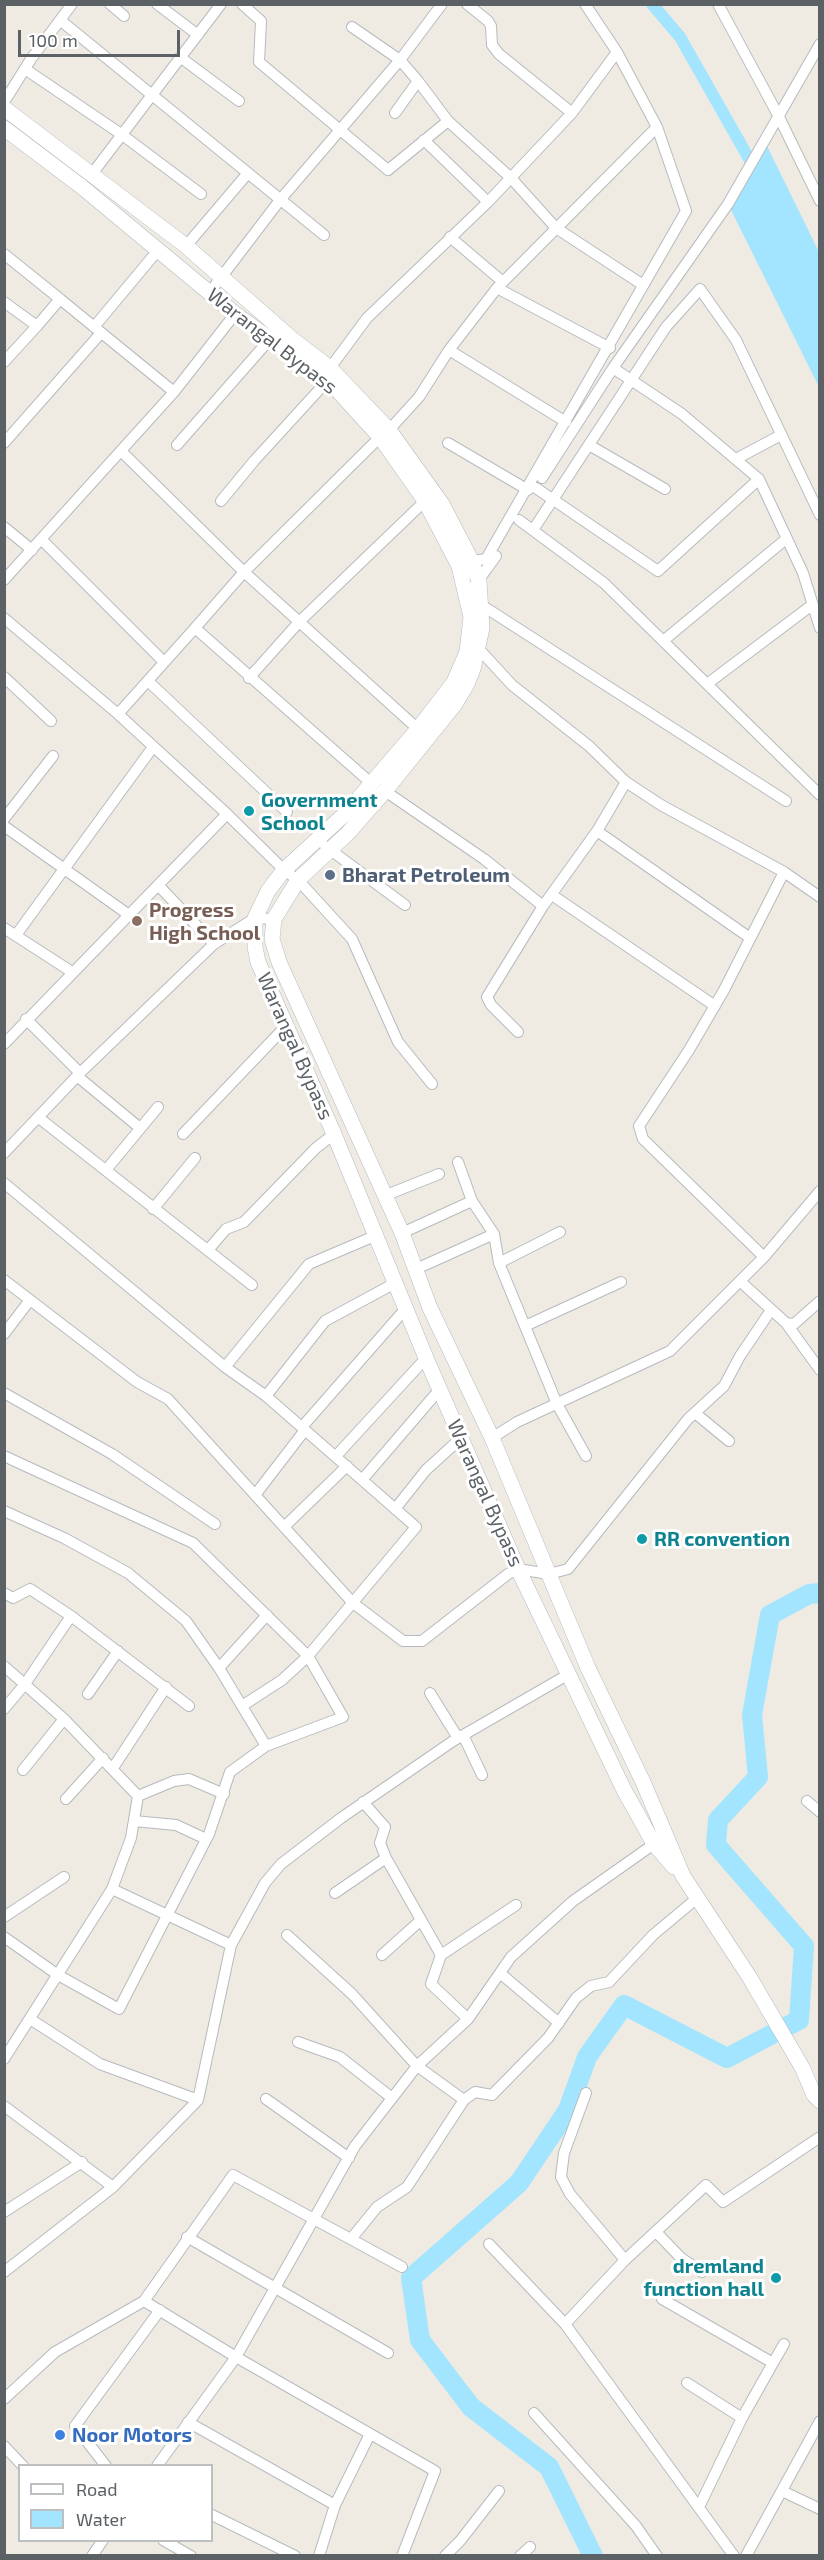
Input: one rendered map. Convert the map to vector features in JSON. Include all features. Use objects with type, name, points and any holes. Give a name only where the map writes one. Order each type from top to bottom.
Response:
[{"type":"main road","points":[[4,108],[186,246],[329,374]]},
{"type":"main road","name":"Warangal Bypass","points":[[4,128],[159,249],[235,314],[329,374],[384,434],[465,563],[466,593],[471,617],[467,652],[454,682],[418,729],[371,783],[318,841],[284,870],[268,891],[255,918],[258,962],[334,1134],[461,1438],[509,1574],[569,1674],[614,1770],[654,1844],[683,1876]]},
{"type":"main road","points":[[384,434],[442,504],[465,563],[479,581],[483,606],[478,648],[473,669],[455,704],[385,791],[331,850],[298,880],[274,919],[272,939],[279,962],[402,1233],[430,1308],[492,1438],[588,1668],[643,1782],[683,1876],[750,1978],[803,2069],[817,2098],[819,2116]]},
{"type":"street","points":[[4,102],[72,4]]},
{"type":"street","points":[[110,4],[124,16]]},
{"type":"street","points":[[157,4],[198,35]]},
{"type":"street","points":[[92,174],[221,4]]},
{"type":"street","points":[[242,4],[261,21],[259,62],[388,170],[448,121]]},
{"type":"street","points":[[210,292],[280,200],[400,60],[442,4]]},
{"type":"street","points":[[468,4],[488,21],[491,26],[492,45],[499,54],[572,113]]},
{"type":"street","points":[[466,593],[479,581],[519,520],[566,422],[686,211],[657,127],[617,52],[585,4]]},
{"type":"street","points":[[717,4],[778,115],[819,201]]},
{"type":"street","points":[[60,20],[324,236]]},
{"type":"street","points":[[352,27],[400,60],[448,121],[511,178],[556,228],[644,285]]},
{"type":"street","points":[[465,563],[486,559],[613,368],[728,204],[819,44]]},
{"type":"street","points":[[221,501],[329,374],[367,318],[511,178],[572,113],[617,52]]},
{"type":"street","points":[[180,57],[239,100]]},
{"type":"street","points":[[25,69],[122,134],[201,194]]},
{"type":"street","points":[[395,113],[418,81]]},
{"type":"street","points":[[118,714],[149,682],[244,572],[419,397],[449,350],[500,285],[657,127]]},
{"type":"street","points":[[424,140],[488,202]]},
{"type":"street","points":[[186,246],[248,173]]},
{"type":"street","points":[[450,237],[500,285],[610,348]]},
{"type":"street","points":[[4,443],[97,330],[159,249]]},
{"type":"street","points":[[4,254],[174,392]]},
{"type":"street","points":[[533,530],[552,498],[633,381],[666,327],[700,289],[736,340],[819,515]]},
{"type":"street","points":[[4,362],[60,299]]},
{"type":"street","points":[[4,302],[36,326]]},
{"type":"street","points":[[4,580],[174,392],[235,314]]},
{"type":"street","points":[[177,445],[271,338]]},
{"type":"street","points":[[449,350],[566,422]]},
{"type":"street","points":[[613,368],[682,414],[759,479],[803,573],[819,628]]},
{"type":"street","points":[[736,459],[781,435]]},
{"type":"street","points":[[448,443],[552,498],[658,571],[759,479]]},
{"type":"street","points":[[589,445],[665,489]]},
{"type":"street","points":[[121,452],[244,572],[418,729]]},
{"type":"street","points":[[249,678],[299,622],[425,501]]},
{"type":"street","points":[[519,520],[604,583],[819,795]]},
{"type":"street","points":[[4,527],[32,550]]},
{"type":"street","points":[[663,641],[786,539]]},
{"type":"street","points":[[42,540],[164,662]]},
{"type":"street","points":[[707,684],[812,605]]},
{"type":"street","points":[[483,606],[786,801]]},
{"type":"street","points":[[4,618],[118,714],[284,870],[298,880],[352,939],[398,1042],[432,1084]]},
{"type":"street","points":[[195,628],[249,678],[371,783]]},
{"type":"street","points":[[478,648],[512,685],[589,746],[626,782],[661,805],[784,872],[819,897]]},
{"type":"street","points":[[4,677],[51,721]]},
{"type":"street","points":[[149,682],[287,812]]},
{"type":"street","points":[[16,935],[153,747]]},
{"type":"street","points":[[4,819],[53,756]]},
{"type":"street","points":[[810,786],[819,779]]},
{"type":"street","points":[[518,1032],[491,1005],[487,997],[543,906],[597,831],[626,782]]},
{"type":"street","points":[[385,791],[484,859],[543,906]]},
{"type":"street","points":[[4,1044],[227,814]]},
{"type":"street","points":[[4,826],[129,915]]},
{"type":"street","points":[[597,831],[750,938]]},
{"type":"street","points":[[318,841],[405,905]]},
{"type":"street","points":[[764,1257],[643,1139],[639,1126],[715,1006],[784,872]]},
{"type":"street","points":[[158,885],[214,944]]},
{"type":"street","points":[[552,895],[715,1006]]},
{"type":"street","points":[[4,1153],[79,1075],[214,944],[255,918],[274,919]]},
{"type":"street","points":[[4,928],[72,972]]},
{"type":"street","points":[[26,1019],[79,1075],[140,1128]]},
{"type":"street","points":[[183,1134],[286,1026]]},
{"type":"street","points":[[106,1170],[158,1107]]},
{"type":"street","points":[[39,1118],[252,1285]]},
{"type":"street","points":[[207,1250],[226,1229],[244,1222],[316,1148],[334,1134]]},
{"type":"street","points":[[153,1209],[195,1158]]},
{"type":"street","points":[[458,1162],[472,1201],[494,1234],[499,1263],[556,1404],[586,1456]]},
{"type":"street","points":[[384,1196],[439,1174]]},
{"type":"street","points":[[4,1183],[225,1367],[266,1396],[416,1527],[308,1656],[282,1680],[242,1706]]},
{"type":"street","points":[[492,1438],[517,1422],[670,1351],[741,1282],[819,1191]]},
{"type":"street","points":[[402,1233],[472,1201]]},
{"type":"street","points":[[499,1263],[560,1232]]},
{"type":"street","points":[[416,1269],[494,1234]]},
{"type":"street","points":[[225,1367],[309,1264],[377,1235]]},
{"type":"street","points":[[4,1280],[137,1382],[168,1399],[353,1603],[403,1641],[422,1641],[509,1574],[549,1574],[568,1569],[695,1413],[724,1386],[740,1356],[771,1310]]},
{"type":"street","points":[[266,1396],[325,1321],[397,1282]]},
{"type":"street","points":[[525,1326],[621,1282]]},
{"type":"street","points":[[741,1282],[786,1323],[819,1370]]},
{"type":"street","points":[[4,1334],[30,1299]]},
{"type":"street","points":[[786,1323],[794,1324],[819,1301]]},
{"type":"street","points":[[255,1495],[304,1429],[407,1307]]},
{"type":"street","points":[[336,1456],[426,1358]]},
{"type":"street","points":[[362,1480],[440,1389]]},
{"type":"street","points":[[4,1393],[112,1454],[215,1524]]},
{"type":"street","points":[[695,1413],[729,1441]]},
{"type":"street","points":[[395,1509],[426,1470],[461,1438]]},
{"type":"street","points":[[4,1456],[193,1544],[308,1656],[343,1717],[266,1746],[230,1772],[206,1839],[119,2009],[58,1975],[4,1937]]},
{"type":"street","points":[[284,1527],[347,1466]]},
{"type":"street","points":[[4,1511],[64,1538],[128,1573],[186,1621],[219,1668],[266,1746]]},
{"type":"street","points":[[4,1593],[13,1598],[30,1588],[71,1616],[189,1706]]},
{"type":"street","points":[[219,1668],[267,1615]]},
{"type":"street","points":[[4,1709],[25,1684],[71,1616]]},
{"type":"street","points":[[88,1694],[118,1651]]},
{"type":"street","points":[[4,1666],[64,1719],[138,1796]]},
{"type":"street","points":[[4,2272],[113,2187],[198,2100],[231,1945],[265,1883],[281,1864],[363,1802],[424,1760],[569,1674]]},
{"type":"street","points":[[113,1768],[166,1687]]},
{"type":"street","points":[[430,1693],[461,1737],[482,1776]]},
{"type":"street","points":[[23,1770],[64,1719]]},
{"type":"street","points":[[66,1799],[103,1758]]},
{"type":"street","points":[[138,1796],[174,1781],[189,1779],[224,1794]]},
{"type":"street","points":[[4,2059],[112,1888],[131,1839],[138,1796]]},
{"type":"street","points":[[807,1801],[819,1812]]},
{"type":"street","points":[[363,1802],[385,1827],[380,1843],[386,1858],[441,1955]]},
{"type":"street","points":[[134,1821],[176,1825],[206,1839]]},
{"type":"street","points":[[158,2464],[236,2357],[349,2158],[417,2066],[468,2019],[511,1957],[573,1901],[654,1844]]},
{"type":"street","points":[[335,1893],[386,1858]]},
{"type":"street","points":[[4,1917],[64,1877]]},
{"type":"street","points":[[112,1888],[231,1945]]},
{"type":"street","points":[[351,2239],[377,2207],[407,2187],[464,2100],[475,2092],[492,2095],[548,2038],[576,1998],[591,1986],[609,1982],[653,1935],[696,1899]]},
{"type":"street","points":[[468,2019],[431,1984],[441,1955],[516,1905]]},
{"type":"street","points":[[382,1955],[422,1920]]},
{"type":"street","points":[[287,1935],[352,1994],[417,2066],[464,2100]]},
{"type":"street","points":[[500,1972],[559,2023]]},
{"type":"street","points":[[30,2019],[100,2064],[198,2100]]},
{"type":"street","points":[[298,2042],[340,2057],[392,2098]]},
{"type":"street","points":[[586,2093],[564,2153],[561,2177],[570,2194],[626,2260]]},
{"type":"street","points":[[266,2099],[349,2158]]},
{"type":"street","points":[[4,2106],[113,2187]]},
{"type":"street","points":[[565,2324],[626,2260],[706,2185],[723,2202],[819,2137]]},
{"type":"street","points":[[4,2212],[82,2162]]},
{"type":"street","points":[[4,2399],[55,2352],[144,2301],[187,2237],[233,2175],[402,2267]]},
{"type":"street","points":[[656,2232],[681,2258],[702,2271]]},
{"type":"street","points":[[187,2237],[388,2353]]},
{"type":"street","points":[[489,2244],[565,2324],[734,2556]]},
{"type":"street","points":[[662,2299],[773,2363]]},
{"type":"street","points":[[144,2301],[236,2357],[435,2471],[402,2556]]},
{"type":"street","points":[[104,2464],[75,2426],[159,2310]]},
{"type":"street","points":[[699,2507],[742,2418],[784,2344]]},
{"type":"street","points":[[687,2383],[742,2418]]},
{"type":"street","points":[[534,2413],[636,2526],[657,2556]]},
{"type":"street","points":[[746,2556],[819,2421]]},
{"type":"street","points":[[188,2422],[335,2505]]},
{"type":"street","points":[[319,2556],[335,2505],[370,2434]]},
{"type":"street","points":[[4,2445],[21,2464]]},
{"type":"street","points":[[445,2556],[460,2541],[499,2491]]},
{"type":"street","points":[[782,2491],[819,2509]]},
{"type":"street","points":[[213,2515],[295,2556]]},
{"type":"street","points":[[165,2542],[191,2556]]},
{"type":"street","points":[[520,2556],[530,2547]]},
{"type":"water","points":[[766,144],[819,252],[819,387],[728,204]]},
{"type":"waterway","points":[[652,4],[680,37],[756,171]]},
{"type":"waterway","points":[[593,2556],[549,2467],[471,2407],[420,2340],[411,2278],[519,2183],[568,2110],[587,2057],[624,2005],[727,2058],[799,2020],[804,1946],[716,1845],[718,1820],[758,1777],[752,1715],[770,1615],[809,1594],[820,1593]]},
{"type":"place","name":"Government School","points":[[249,811]]},
{"type":"place","name":"Bharat Petroleum","points":[[330,875]]},
{"type":"place","name":"Progress High School","points":[[137,921]]},
{"type":"place","name":"RR convention","points":[[642,1539]]},
{"type":"place","name":"dremland function hall","points":[[776,2278]]},
{"type":"place","name":"Noor Motors","points":[[60,2435]]}]
